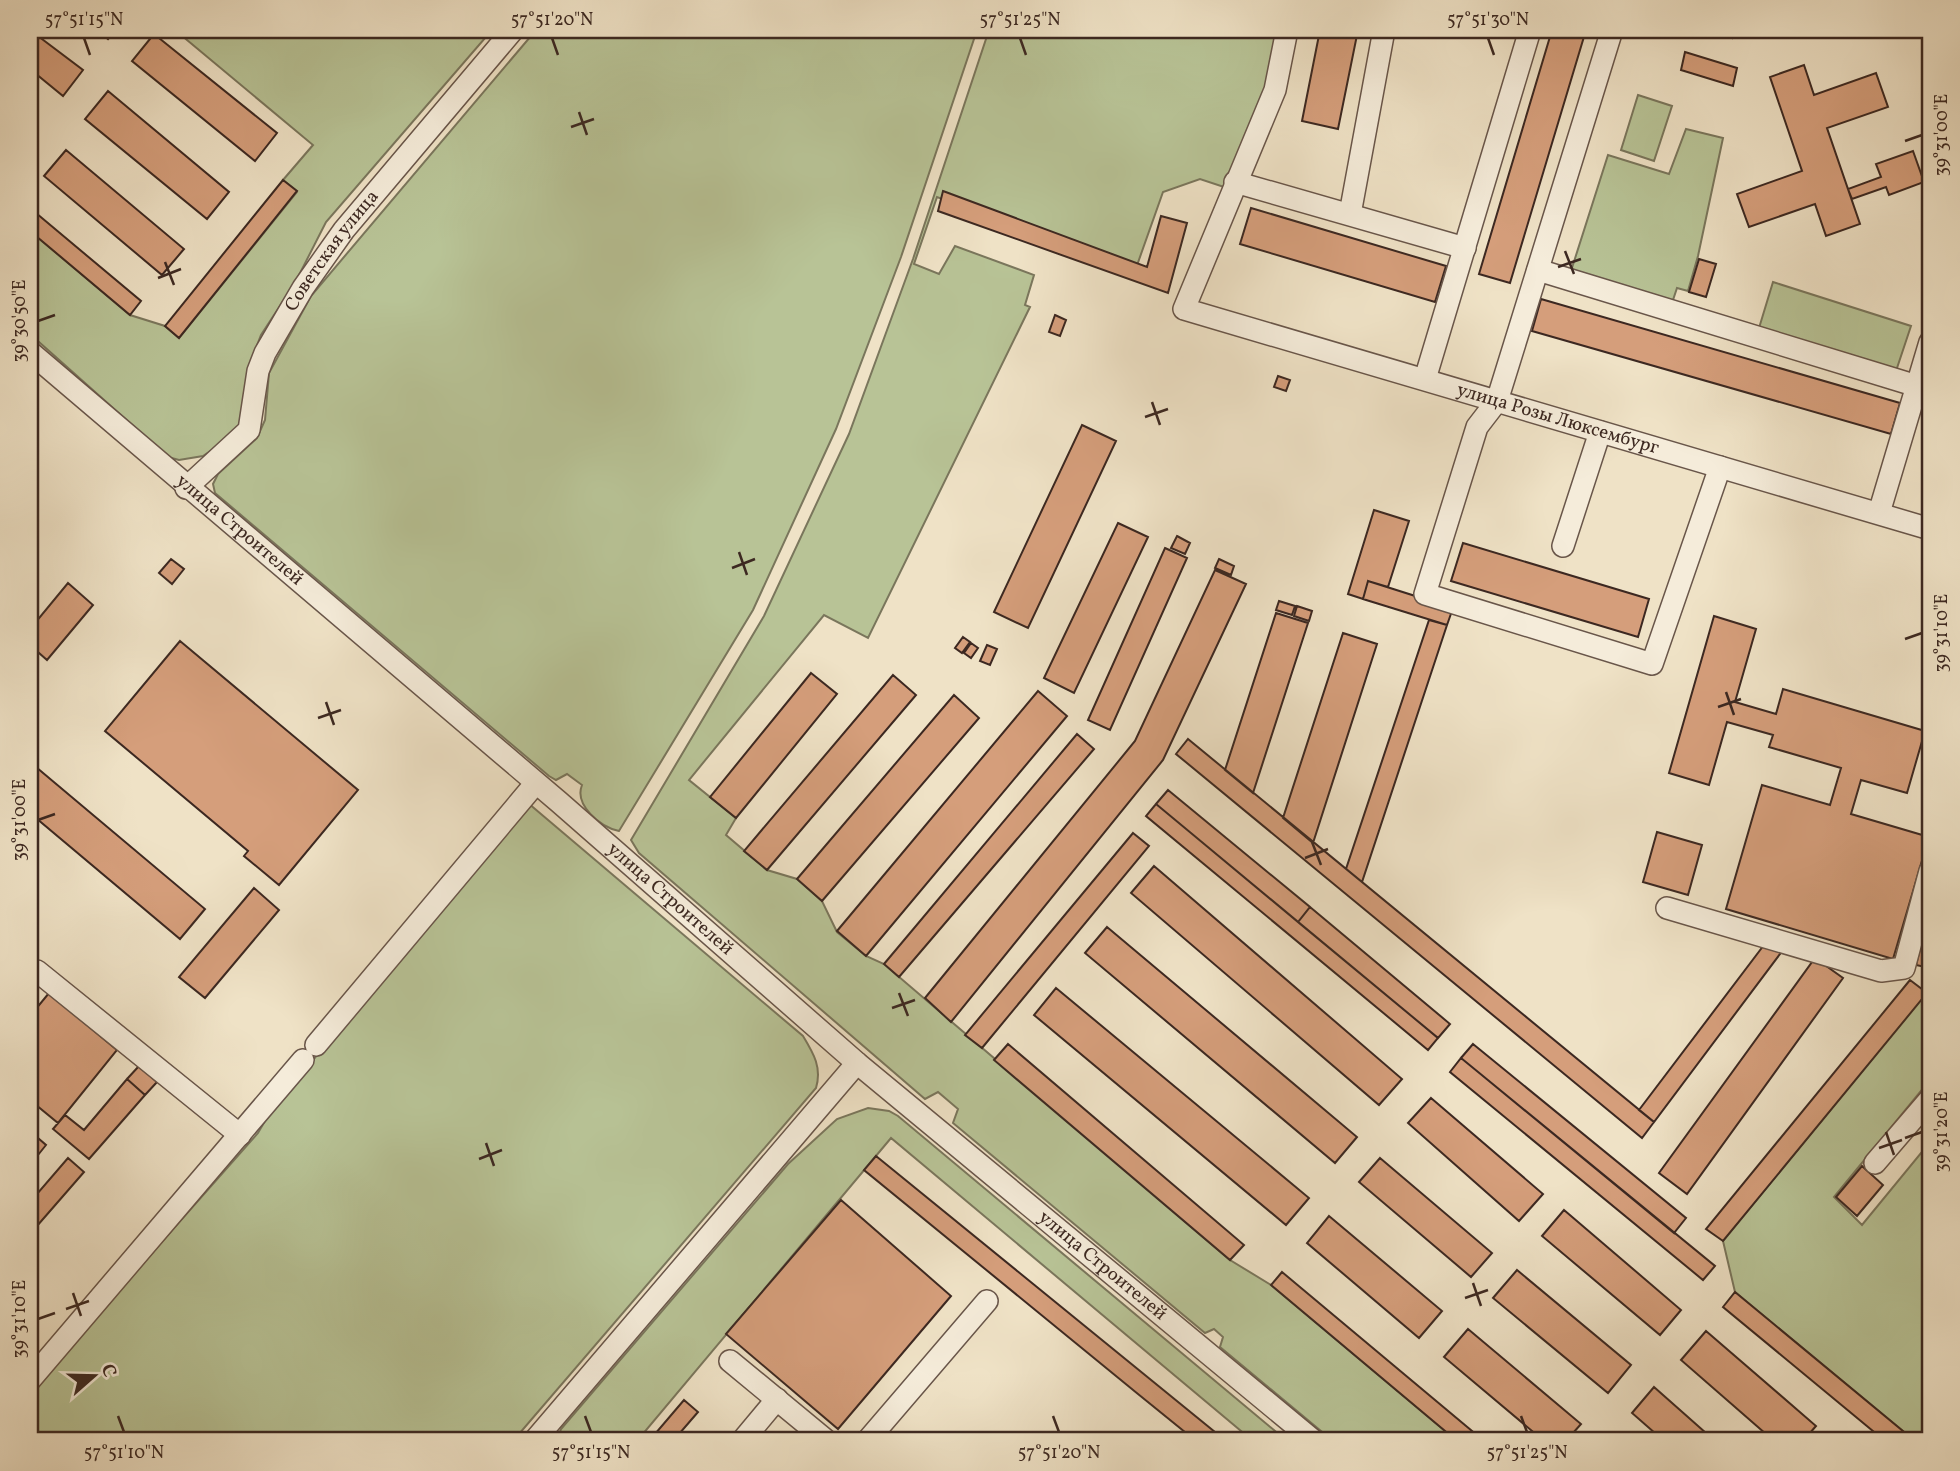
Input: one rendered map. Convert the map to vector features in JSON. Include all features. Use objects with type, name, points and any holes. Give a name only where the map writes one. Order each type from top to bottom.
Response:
[{"type":"street","name":"Советская улица","points":[[186,488],[249,430],[258,371],[265,353],[303,288],[344,230],[513,30]]},
{"type":"street","points":[[1287,30],[1275,90],[1235,182],[1465,248]]},
{"type":"street","points":[[1350,214],[1384,30]]},
{"type":"street","points":[[1425,379],[1531,30]]},
{"type":"street","points":[[1612,30],[1497,401],[1477,427],[1425,594],[1653,664],[1720,467]]},
{"type":"street","name":"улица Розы Люксембург","points":[[1235,182],[1184,309],[1930,529]]},
{"type":"street","points":[[1538,270],[1917,386]]},
{"type":"street","points":[[1879,513],[1930,342]]},
{"type":"street","name":"улица Строителей","points":[[30,352],[857,1063],[1314,1441]]},
{"type":"street","points":[[1563,546],[1600,432]]},
{"type":"street","points":[[30,1380],[535,784]]},
{"type":"street","points":[[1667,908],[1881,971],[1905,968],[1930,871]]},
{"type":"street","points":[[37,971],[240,1135]]},
{"type":"street","points":[[534,1441],[857,1063]]},
{"type":"street","points":[[1875,1163],[1930,1100]]},
{"type":"street","points":[[867,1441],[987,1301]]},
{"type":"street","points":[[730,1360],[827,1441]]},
{"type":"street","points":[[742,1441],[777,1399]]},
{"type":"green space","points":[[175,30],[492,30],[326,222],[295,283],[261,335],[248,369],[239,427],[231,437],[203,456],[179,460],[168,457],[30,334],[30,231],[130,315],[165,326],[179,338],[297,192],[283,180],[313,145]]},
{"type":"green space","points":[[536,30],[977,30],[901,257],[836,429],[753,610],[619,831],[604,825],[590,814],[582,800],[582,785],[567,774],[556,780],[549,776],[215,493],[213,484],[218,474],[257,438],[265,420],[269,373],[311,296]]},
{"type":"green space","points":[[989,30],[1282,30],[1270,87],[1227,188],[1200,179],[1163,192],[1135,271],[937,197],[914,264],[939,274],[955,246],[1034,275],[1025,305],[1030,307],[868,638],[824,615],[689,780],[736,818],[726,835],[767,870],[797,879],[822,901],[837,932],[866,956],[884,964],[1230,1260],[1271,1285],[1457,1441],[1333,1441],[1220,1347],[1223,1337],[1214,1329],[1205,1333],[953,1123],[958,1109],[938,1092],[925,1099],[639,853],[631,840],[764,616],[849,434],[913,259]]},
{"type":"green space","points":[[1638,95],[1672,106],[1654,161],[1621,150]]},
{"type":"green space","points":[[1686,129],[1723,138],[1688,291],[1677,288],[1672,303],[1571,271],[1608,155],[1669,174]]},
{"type":"green space","points":[[1773,282],[1911,326],[1896,371],[1759,328]]},
{"type":"green space","points":[[528,803],[803,1036],[816,1061],[816,1088],[513,1441],[30,1441],[30,1391],[258,1133],[272,1109]]},
{"type":"green space","points":[[1930,988],[1930,1080],[1834,1197],[1862,1225],[1930,1142],[1930,1441],[1915,1441],[1735,1292],[1723,1241]]},
{"type":"green space","points":[[868,1108],[889,1111],[898,1116],[1287,1441],[1253,1441],[891,1138],[637,1441],[556,1441],[561,1429],[788,1164],[837,1119]]},
{"type":"building","points":[[30,30],[83,70],[63,96],[30,69]]},
{"type":"building","points":[[97,30],[116,30],[108,39]]},
{"type":"building","points":[[1320,30],[1358,30],[1338,129],[1302,121]]},
{"type":"building","points":[[1552,30],[1586,30],[1510,283],[1479,274]]},
{"type":"building","points":[[1686,30],[1733,30],[1732,38]]},
{"type":"building","points":[[154,34],[277,133],[255,161],[132,61]]},
{"type":"building","points":[[1685,52],[1737,68],[1733,86],[1681,70]]},
{"type":"building","points":[[1804,65],[1814,95],[1876,73],[1888,107],[1827,128],[1860,224],[1826,236],[1815,204],[1749,227],[1737,194],[1802,171],[1770,77]]},
{"type":"building","points":[[108,91],[229,192],[207,219],[85,119]]},
{"type":"building","points":[[66,150],[184,249],[162,275],[44,176]]},
{"type":"building","points":[[1913,151],[1924,182],[1889,195],[1886,187],[1852,199],[1848,189],[1881,177],[1876,164]]},
{"type":"building","points":[[283,180],[297,191],[179,338],[165,326]]},
{"type":"building","points":[[943,191],[1147,267],[1161,216],[1187,223],[1168,293],[938,211]]},
{"type":"building","points":[[30,208],[141,301],[130,315],[30,231]]},
{"type":"building","points":[[1251,208],[1446,266],[1435,302],[1240,244]]},
{"type":"building","points":[[1699,259],[1716,264],[1706,297],[1689,292]]},
{"type":"building","points":[[1541,299],[1900,403],[1891,434],[1532,331]]},
{"type":"building","points":[[1055,315],[1066,320],[1060,336],[1049,332]]},
{"type":"building","points":[[1278,376],[1290,380],[1286,391],[1274,387]]},
{"type":"building","points":[[1082,425],[1116,441],[1028,628],[994,612]]},
{"type":"building","points":[[1374,510],[1409,521],[1388,587],[1368,581],[1363,599],[1348,594]]},
{"type":"building","points":[[1118,523],[1148,537],[1074,693],[1044,678]]},
{"type":"building","points":[[1177,536],[1190,543],[1185,554],[1171,548]]},
{"type":"building","points":[[1463,543],[1649,599],[1638,637],[1451,581]]},
{"type":"building","points":[[1165,548],[1187,558],[1110,730],[1088,720]]},
{"type":"building","points":[[171,559],[184,569],[172,584],[159,573]]},
{"type":"building","points":[[1219,559],[1234,566],[1231,575],[1215,568]]},
{"type":"building","points":[[1215,570],[1246,584],[1163,760],[951,1022],[925,998],[1135,741]]},
{"type":"building","points":[[1368,581],[1453,608],[1447,625],[1363,599]]},
{"type":"building","points":[[68,583],[93,605],[47,660],[30,645],[30,629]]},
{"type":"building","points":[[1279,601],[1295,606],[1292,615],[1276,610]]},
{"type":"building","points":[[1297,606],[1312,611],[1309,621],[1294,616]]},
{"type":"building","points":[[1276,613],[1308,623],[1253,793],[1225,770]]},
{"type":"building","points":[[1714,616],[1756,629],[1735,702],[1776,714],[1783,689],[1925,731],[1907,793],[1861,780],[1851,814],[1929,837],[1893,959],[1726,909],[1762,785],[1830,805],[1841,768],[1769,747],[1773,735],[1727,722],[1709,785],[1669,773]]},
{"type":"building","points":[[1429,620],[1447,625],[1362,882],[1346,869]]},
{"type":"building","points":[[1343,633],[1377,644],[1313,843],[1283,818]]},
{"type":"building","points":[[963,637],[970,642],[962,653],[955,648]]},
{"type":"building","points":[[180,641],[358,790],[279,885],[244,856],[248,851],[105,731]]},
{"type":"building","points":[[971,643],[978,648],[971,658],[964,653]]},
{"type":"building","points":[[987,645],[997,649],[990,665],[980,661]]},
{"type":"building","points":[[811,673],[837,694],[736,818],[710,797]]},
{"type":"building","points":[[893,675],[916,695],[767,870],[744,851]]},
{"type":"building","points":[[1038,691],[1067,716],[866,956],[837,931]]},
{"type":"building","points":[[954,695],[979,718],[822,901],[797,879]]},
{"type":"building","points":[[1077,734],[1094,749],[899,977],[884,964]]},
{"type":"building","points":[[1188,739],[1654,1122],[1642,1138],[1176,754]]},
{"type":"building","points":[[30,762],[205,909],[180,939],[30,813]]},
{"type":"building","points":[[1168,790],[1310,907],[1298,922],[1156,804]]},
{"type":"building","points":[[1156,804],[1438,1038],[1428,1050],[1146,816]]},
{"type":"building","points":[[1657,832],[1702,845],[1688,895],[1643,882]]},
{"type":"building","points":[[1133,833],[1149,846],[982,1048],[965,1035]]},
{"type":"building","points":[[1154,866],[1402,1079],[1379,1105],[1131,893]]},
{"type":"building","points":[[254,888],[279,910],[205,998],[179,977]]},
{"type":"building","points":[[1310,907],[1450,1024],[1438,1038],[1298,922]]},
{"type":"building","points":[[1930,908],[1930,968],[1916,965]]},
{"type":"building","points":[[1107,927],[1357,1137],[1335,1163],[1085,953]]},
{"type":"building","points":[[1767,941],[1783,950],[1654,1122],[1639,1110]]},
{"type":"building","points":[[1815,958],[1843,978],[1687,1194],[1659,1173]]},
{"type":"building","points":[[1910,980],[1927,993],[1723,1241],[1706,1229]]},
{"type":"building","points":[[1056,988],[1309,1198],[1286,1225],[1034,1015]]},
{"type":"building","points":[[49,993],[117,1050],[58,1123],[30,1100],[30,1016]]},
{"type":"building","points":[[1008,1044],[1244,1245],[1230,1260],[994,1060]]},
{"type":"building","points":[[1473,1044],[1686,1218],[1674,1233],[1461,1058]]},
{"type":"building","points":[[1461,1058],[1715,1266],[1703,1280],[1450,1072]]},
{"type":"building","points":[[139,1066],[157,1082],[145,1095],[127,1079]]},
{"type":"building","points":[[127,1079],[145,1095],[89,1159],[53,1129],[65,1115],[84,1130]]},
{"type":"building","points":[[1431,1098],[1543,1194],[1519,1221],[1408,1123]]},
{"type":"building","points":[[31,1132],[46,1145],[30,1165],[30,1134]]},
{"type":"building","points":[[876,1156],[1226,1441],[1196,1441],[1138,1394],[864,1170]]},
{"type":"building","points":[[68,1158],[84,1172],[30,1234],[30,1202]]},
{"type":"building","points":[[1380,1158],[1492,1253],[1471,1277],[1359,1182]]},
{"type":"building","points":[[1862,1166],[1883,1185],[1857,1216],[1836,1197]]},
{"type":"building","points":[[841,1200],[951,1296],[838,1429],[726,1334]]},
{"type":"building","points":[[1564,1210],[1681,1310],[1660,1335],[1542,1236]]},
{"type":"building","points":[[1329,1216],[1442,1311],[1419,1338],[1307,1243]]},
{"type":"building","points":[[1517,1270],[1631,1365],[1608,1393],[1493,1298]]},
{"type":"building","points":[[1282,1272],[1484,1441],[1457,1441],[1271,1285]]},
{"type":"building","points":[[1735,1292],[1915,1441],[1885,1441],[1723,1307]]},
{"type":"building","points":[[1468,1329],[1581,1424],[1566,1441],[1544,1441],[1444,1357]]},
{"type":"building","points":[[1706,1331],[1816,1426],[1803,1441],[1774,1441],[1681,1360]]},
{"type":"building","points":[[1654,1387],[1715,1441],[1664,1441],[1632,1413]]},
{"type":"building","points":[[684,1400],[698,1412],[673,1441],[649,1441]]}]
